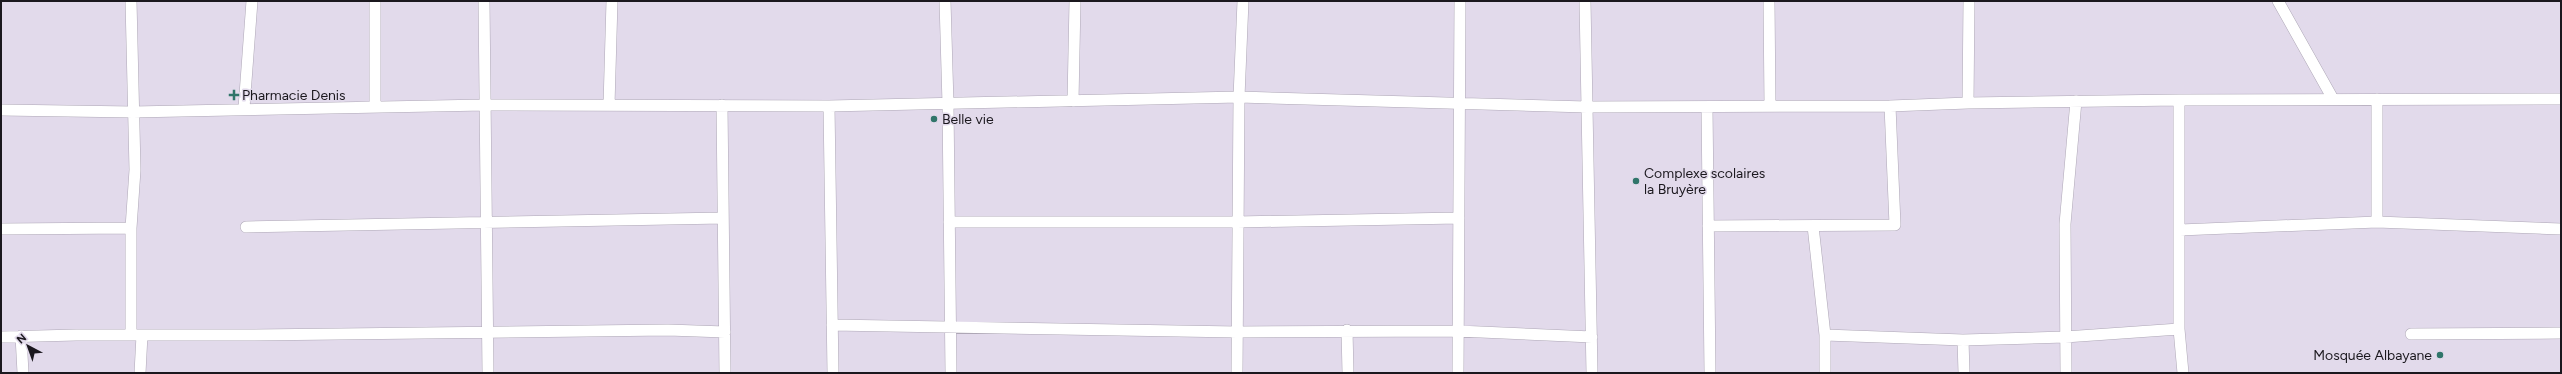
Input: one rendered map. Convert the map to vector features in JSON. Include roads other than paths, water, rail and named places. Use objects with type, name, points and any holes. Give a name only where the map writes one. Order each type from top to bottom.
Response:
[{"type":"street","points":[[131,1],[135,170],[130,228],[136,335],[140,373]]},
{"type":"street","points":[[244,108],[252,1]]},
{"type":"street","points":[[375,1],[375,107]]},
{"type":"street","points":[[484,1],[488,373]]},
{"type":"street","points":[[609,105],[612,1]]},
{"type":"street","points":[[945,1],[948,104],[949,326],[951,373]]},
{"type":"street","points":[[1073,101],[1074,1]]},
{"type":"street","points":[[1237,373],[1238,97],[1244,1]]},
{"type":"street","points":[[1458,373],[1460,1]]},
{"type":"street","points":[[1584,1],[1592,373]]},
{"type":"street","points":[[1769,1],[1770,106]]},
{"type":"street","points":[[1968,1],[1968,102]]},
{"type":"street","points":[[2278,1],[2333,99]]},
{"type":"street","points":[[1,110],[133,112],[244,108],[485,105],[829,106],[1238,97],[1587,107],[1890,106],[1968,102],[2179,100],[2561,99]]},
{"type":"street","points":[[2377,99],[2378,222]]},
{"type":"street","points":[[2179,100],[2180,230],[2178,329],[2183,373]]},
{"type":"street","points":[[2066,373],[2064,224],[2076,101]]},
{"type":"street","points":[[722,106],[725,332],[724,373]]},
{"type":"street","points":[[829,106],[833,373]]},
{"type":"street","points":[[1708,226],[1895,225],[1890,106]]},
{"type":"street","points":[[1707,107],[1710,373]]},
{"type":"street","points":[[246,227],[487,224],[723,218]]},
{"type":"street","points":[[949,222],[1237,222],[1459,218]]},
{"type":"street","points":[[2180,230],[2378,222],[2427,222],[2463,226],[2561,229]]},
{"type":"street","points":[[1813,226],[1825,335],[1826,373]]},
{"type":"street","points":[[1,229],[130,228]]},
{"type":"street","points":[[832,325],[1237,332],[1348,330],[1458,331],[1592,337]]},
{"type":"street","points":[[1825,335],[1963,340],[2065,337],[2178,329]]},
{"type":"street","points":[[1,337],[668,330],[725,332]]},
{"type":"street","points":[[1348,330],[1348,373]]},
{"type":"street","points":[[2411,334],[2561,333]]},
{"type":"street","points":[[21,336],[23,373]]},
{"type":"street","points":[[1963,340],[1964,373]]},
{"type":"place","name":"Pharmacie Denis","points":[[234,95]]},
{"type":"place","name":"Belle vie","points":[[934,119]]},
{"type":"place","name":"Complexe scolaires la Bruyère","points":[[1636,181]]},
{"type":"place","name":"Mosquée Albayane","points":[[2440,355]]}]
